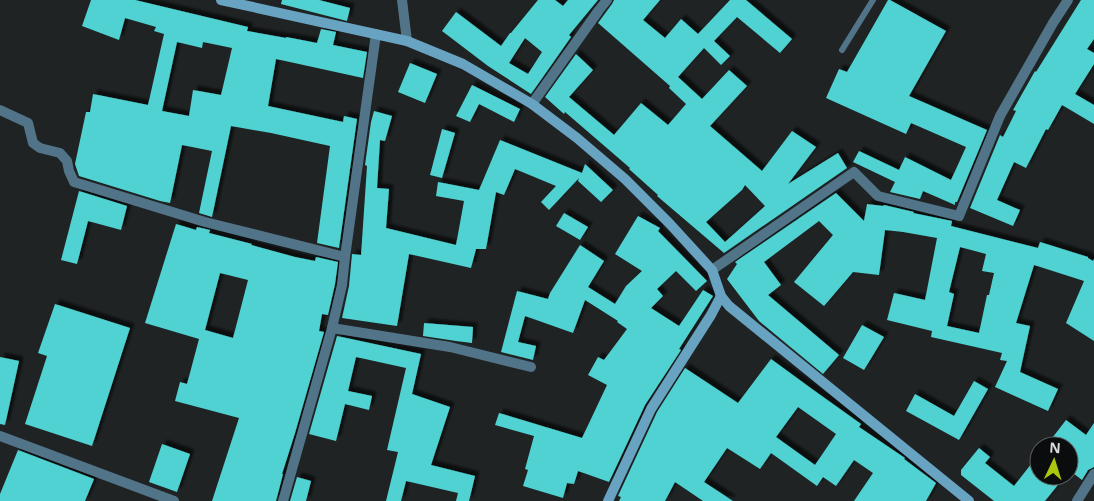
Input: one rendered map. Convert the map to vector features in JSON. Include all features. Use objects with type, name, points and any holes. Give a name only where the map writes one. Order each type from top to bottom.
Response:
[{"type":"street","points":[[221,0],[407,41],[463,64],[532,104],[578,138],[625,179],[670,224],[712,270],[721,296],[729,306],[969,501]]},
{"type":"street","points":[[402,0],[407,41]]},
{"type":"street","points":[[532,104],[607,0]]},
{"type":"street","points":[[712,270],[854,172],[878,196],[959,216],[1000,116],[1068,0]]},
{"type":"street","points":[[283,501],[332,328],[342,285],[344,257],[376,34]]},
{"type":"street","points":[[0,110],[28,123],[33,143],[40,148],[60,153],[67,161],[74,182],[205,222],[344,257]]},
{"type":"street","points":[[608,501],[651,409],[711,315],[721,296]]},
{"type":"street","points":[[332,328],[450,347],[531,367]]},
{"type":"street","points":[[0,436],[160,499],[174,501]]},
{"type":"street","points":[[1077,501],[1094,474]]},
{"type":"lane","points":[[842,50],[873,0]]},
{"type":"building","points":[[91,0],[135,0],[248,27],[247,31],[317,43],[321,29],[336,32],[333,45],[367,52],[363,78],[276,59],[268,106],[343,122],[344,116],[357,119],[339,248],[317,243],[330,146],[231,126],[212,217],[199,213],[212,151],[182,145],[170,203],[79,176],[75,164],[86,112],[90,112],[93,94],[148,105],[164,34],[154,31],[156,27],[125,18],[119,40],[82,26]],"holes":[[[177,42],[202,48],[203,42],[232,48],[221,95],[193,90],[189,116],[162,111]]]},
{"type":"building","points":[[282,0],[319,0],[350,8],[347,21],[281,4]]},
{"type":"building","points":[[538,0],[555,0],[563,6],[568,0],[598,0],[569,35],[571,37],[531,94],[488,66],[442,31],[456,12],[501,46]],"holes":[[[525,38],[542,52],[528,74],[509,63]]]},
{"type":"building","points":[[614,0],[660,0],[643,20],[665,38],[681,19],[698,34],[730,0],[746,0],[792,39],[780,53],[737,17],[714,41],[730,56],[721,65],[704,48],[678,77],[702,99],[729,70],[747,86],[710,126],[762,171],[792,131],[816,147],[788,184],[838,153],[847,168],[724,253],[657,196],[630,168],[545,97],[576,54],[593,70],[569,97],[614,135],[641,103],[668,125],[686,104],[669,88],[670,86],[598,23]],"holes":[[[745,185],[765,206],[725,242],[706,222],[742,190]]]},
{"type":"building","points":[[888,0],[946,31],[909,96],[987,130],[955,205],[923,191],[920,199],[890,192],[895,182],[853,162],[859,151],[899,170],[905,157],[951,180],[966,147],[911,123],[906,134],[826,98],[839,69],[847,72]]},
{"type":"building","points":[[1081,0],[1094,0],[1094,39],[1087,49],[1094,53],[1094,64],[1075,94],[1094,105],[1094,124],[1062,105],[1048,130],[1046,129],[1026,168],[1014,162],[997,200],[1020,210],[1013,226],[970,208],[1000,135],[1003,137],[1016,111],[1013,110],[1035,71]]},
{"type":"building","points":[[410,63],[437,74],[425,103],[398,92]]},
{"type":"building","points":[[472,85],[520,109],[514,122],[479,104],[470,122],[456,116]]},
{"type":"building","points":[[374,111],[392,116],[385,141],[380,140],[377,188],[389,189],[386,228],[456,245],[464,201],[436,196],[438,182],[479,190],[500,140],[582,173],[585,164],[613,190],[601,202],[578,181],[579,178],[549,210],[541,202],[556,186],[515,169],[504,195],[496,192],[486,249],[476,249],[471,268],[409,254],[397,326],[342,318],[349,286],[352,254],[361,255],[367,166],[365,165]]},
{"type":"building","points":[[442,129],[455,133],[442,178],[430,175]]},
{"type":"building","points":[[79,191],[127,206],[121,230],[88,221],[77,264],[61,260]]},
{"type":"building","points":[[836,193],[864,221],[867,204],[884,205],[952,221],[951,226],[1038,248],[1040,242],[1088,257],[1093,261],[1094,259],[1094,341],[1066,323],[1084,281],[1034,265],[1016,323],[1030,326],[1020,372],[1058,389],[1048,411],[995,387],[1007,361],[1000,360],[1002,353],[931,337],[932,331],[887,320],[894,293],[925,300],[937,238],[885,230],[879,275],[853,272],[824,306],[794,282],[833,235],[819,221],[764,262],[781,285],[768,295],[839,355],[823,374],[759,321],[727,279],[737,264],[735,262]],"holes":[[[960,247],[986,254],[982,271],[994,273],[979,333],[947,326],[954,294],[949,292]]]},
{"type":"building","points":[[564,213],[588,227],[580,240],[556,226]]},
{"type":"building","points":[[638,216],[660,228],[658,231],[707,281],[696,291],[676,271],[657,289],[663,296],[651,308],[679,326],[703,290],[713,296],[645,405],[609,482],[578,471],[574,484],[567,483],[563,498],[523,486],[528,470],[525,469],[534,436],[495,425],[499,413],[582,438],[607,385],[588,375],[598,357],[604,360],[627,329],[585,300],[573,333],[525,316],[518,342],[536,346],[533,360],[501,352],[517,291],[548,299],[580,245],[604,261],[588,287],[615,304],[626,286],[642,271],[615,254]]},
{"type":"building","points":[[176,224],[196,230],[197,227],[210,230],[209,233],[295,257],[315,261],[316,257],[338,262],[328,315],[322,314],[319,331],[324,332],[282,474],[276,501],[212,501],[239,418],[175,401],[180,382],[187,384],[199,339],[145,323]],"holes":[[[220,273],[248,280],[233,338],[205,330]]]},
{"type":"building","points":[[55,304],[130,328],[92,446],[25,424],[47,356],[38,353]]},
{"type":"building","points":[[424,323],[473,327],[472,343],[423,336]]},
{"type":"building","points":[[862,325],[884,337],[864,370],[843,358]]},
{"type":"building","points":[[337,336],[421,354],[412,394],[450,407],[431,465],[475,476],[469,501],[456,501],[458,493],[406,481],[401,501],[386,501],[398,452],[387,450],[406,368],[356,357],[348,391],[372,396],[369,410],[345,404],[336,441],[309,434]]},
{"type":"building","points":[[0,357],[19,361],[5,425],[0,424]]},
{"type":"building","points":[[771,359],[861,424],[859,427],[905,458],[936,483],[926,501],[854,501],[873,473],[854,460],[836,486],[823,477],[817,486],[771,453],[760,469],[727,448],[704,482],[733,501],[703,501],[675,482],[665,501],[619,501],[621,497],[618,496],[657,412],[685,368],[738,403]],"holes":[[[798,407],[836,434],[815,465],[776,437]]]},
{"type":"building","points":[[974,381],[988,389],[959,440],[906,411],[915,394],[954,416]]},
{"type":"building","points":[[1066,420],[1086,435],[1094,423],[1094,467],[1088,470],[1082,480],[1079,478],[1079,436],[1054,436]]},
{"type":"building","points":[[162,444],[190,454],[177,492],[149,482]]},
{"type":"building","points":[[979,448],[990,457],[985,463],[1014,486],[1029,467],[1029,486],[1057,486],[1045,501],[994,501],[961,475],[961,470]]},
{"type":"building","points":[[18,450],[94,479],[85,501],[0,501],[0,494]]},
{"type":"building","points":[[297,477],[311,481],[306,501],[290,501]]}]
